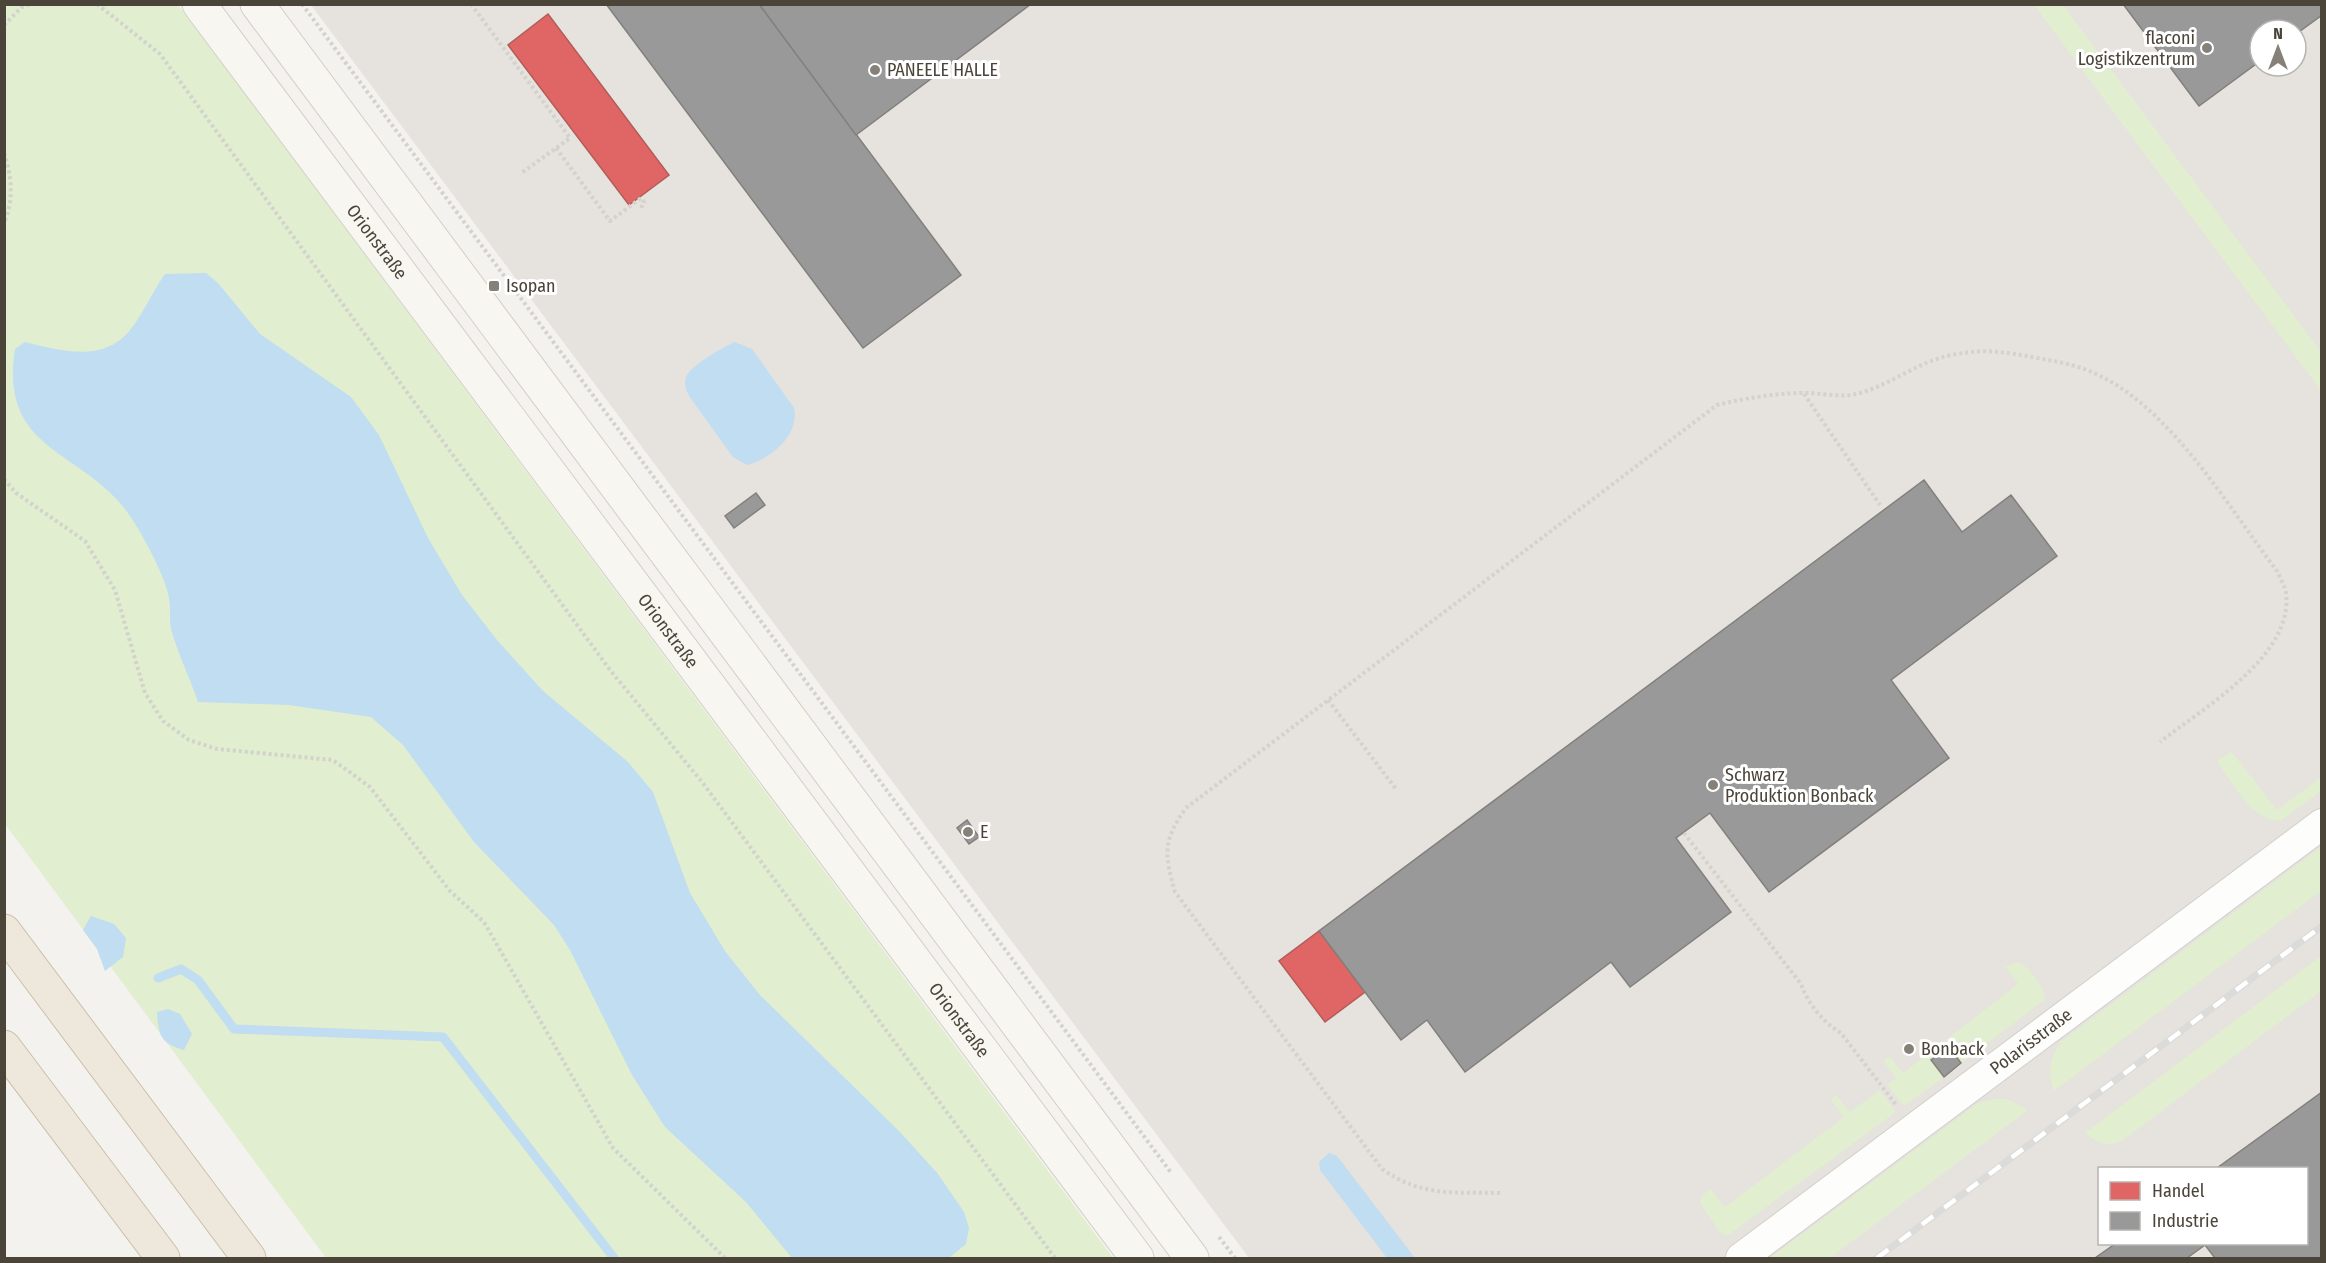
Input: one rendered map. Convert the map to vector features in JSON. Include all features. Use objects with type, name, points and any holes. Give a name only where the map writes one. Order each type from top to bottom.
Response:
[{"type":"highway","points":[[4,932],[249,1258]]},
{"type":"highway","points":[[4,1047],[163,1258]]},
{"type":"street","name":"Orionstraße","points":[[199,4],[1137,1258]]},
{"type":"street","points":[[257,4],[532,371],[736,652],[1192,1258]]},
{"type":"street","name":"Polarisstraße","points":[[1741,1258],[2322,824]]},
{"type":"path","points":[[4,25],[22,7],[31,4]]},
{"type":"path","points":[[97,4],[160,54],[610,670],[702,782],[1055,1258]]},
{"type":"path","points":[[302,4],[1178,1182]]},
{"type":"path","points":[[471,4],[570,138]]},
{"type":"path","points":[[519,174],[576,134]]},
{"type":"path","points":[[556,148],[610,221],[640,198],[644,202],[641,208]]},
{"type":"path","points":[[4,153],[11,173],[9,213],[4,223]]},
{"type":"path","points":[[1500,1193],[1429,1191],[1400,1182],[1382,1169],[1174,892],[1166,849],[1171,828],[1186,808],[1717,405],[1750,396],[1804,393],[1854,395],[1884,385],[1923,364],[1951,355],[1992,349],[2071,364],[2107,379],[2148,408],[2180,442],[2277,571],[2286,592],[2284,619],[2274,644],[2251,670],[2160,742]]},
{"type":"path","points":[[1804,393],[1880,505]]},
{"type":"path","points":[[4,479],[16,493],[85,541],[115,590],[145,693],[163,722],[189,741],[217,749],[333,760],[370,787],[450,891],[484,922],[613,1148],[725,1258]]},
{"type":"path","points":[[1328,700],[1396,789]]},
{"type":"path","points":[[1684,833],[1801,984],[1805,996],[1829,1026],[1840,1033],[1903,1114]]},
{"type":"path","points":[[1214,1230],[1235,1258]]},
{"type":"shaded area","points":[[311,5],[2321,5],[2321,1258],[1249,1258]]},
{"type":"shaded area","points":[[450,17],[463,34],[446,47],[451,54],[469,42],[496,78],[478,91],[484,98],[501,85],[529,122],[511,135],[517,142],[534,129],[544,143],[527,156],[550,187],[567,175],[599,217],[581,230],[588,240],[626,212],[644,235],[688,202],[729,257],[711,271],[693,248],[648,281],[641,272],[624,286],[647,317],[683,290],[696,308],[624,361],[611,344],[620,337],[601,311],[582,324],[381,54],[399,40],[406,50]]},
{"type":"shaded area","name":"Bonback","points":[[2001,901],[2016,921],[1987,943],[2018,984],[1903,1073],[1881,1044],[1822,1088],[1844,1117],[1725,1207],[1692,1165],[1657,1191],[1641,1170],[1815,1040],[1831,1060],[1863,1036],[1847,1017]]},
{"type":"green space","points":[[4,5],[178,5],[1113,1258],[326,1258],[5,824]]},
{"type":"green space","points":[[2034,5],[2063,5],[2321,352],[2321,391]]},
{"type":"green space","points":[[2231,751],[2277,810],[2321,777],[2321,791],[2281,821],[2261,815],[2236,790],[2217,762]]},
{"type":"green space","points":[[2321,847],[2321,891],[2054,1091],[2050,1071],[2055,1053],[2062,1041]]},
{"type":"green space","points":[[2321,956],[2321,991],[2122,1141],[2112,1144],[2102,1143],[2085,1133]]},
{"type":"green space","points":[[2018,962],[2023,964],[2035,978],[2046,999],[1961,1063],[1949,1047],[1932,1060],[1944,1077],[1904,1106],[1887,1085],[1896,1078],[1883,1061],[1890,1056],[1903,1073],[2018,984],[2005,967]]},
{"type":"green space","points":[[1880,1090],[1896,1112],[1727,1236],[1719,1231],[1700,1203],[1700,1198],[1710,1189],[1725,1207],[1843,1117],[1830,1100],[1836,1095],[1850,1112]]},
{"type":"green space","points":[[1994,1099],[2008,1099],[2028,1110],[1830,1258],[1770,1258],[1978,1103]]},
{"type":"water","points":[[206,273],[218,283],[260,334],[351,397],[379,435],[428,538],[462,595],[497,640],[543,691],[628,762],[653,792],[690,893],[725,951],[759,994],[900,1132],[938,1174],[964,1212],[969,1228],[966,1244],[949,1258],[792,1258],[746,1202],[665,1127],[632,1075],[570,950],[554,925],[474,842],[403,745],[371,717],[289,705],[198,702],[171,629],[167,588],[142,535],[121,504],[102,485],[44,442],[29,426],[18,407],[13,382],[15,349],[25,342],[53,349],[81,352],[108,347],[130,330],[165,274]]},
{"type":"water","points":[[735,342],[752,349],[794,408],[795,418],[793,427],[782,444],[765,457],[747,465],[733,457],[689,396],[685,385],[686,377],[694,367]]},
{"type":"water","points":[[91,916],[114,924],[126,938],[123,957],[105,971],[97,949],[83,930]]},
{"type":"water","points":[[168,1009],[180,1014],[192,1034],[184,1050],[165,1041],[160,1033],[157,1012]]},
{"type":"water","points":[[1329,1153],[1337,1156],[1415,1258],[1387,1258],[1320,1170],[1319,1162]]},
{"type":"building: Handel","points":[[548,14],[669,175],[629,205],[508,45]]},
{"type":"building: Handel","points":[[1319,931],[1365,992],[1325,1022],[1279,961]]},
{"type":"building: Industrie","points":[[606,4],[759,4],[961,275],[863,348]]},
{"type":"building: Industrie","name":"PANEELE HALLE","points":[[759,4],[1031,4],[856,135]]},
{"type":"building: Industrie","name":"flaconi Logistikzentrum","points":[[2123,4],[2322,4],[2322,15],[2308,25],[2308,18],[2248,18],[2248,70],[2199,106]]},
{"type":"building: Industrie","name":"Schwarz Produktion Bonback","points":[[1924,480],[1962,532],[2011,495],[2057,556],[1891,680],[1949,758],[1769,892],[1710,813],[1676,838],[1731,912],[1630,987],[1611,962],[1465,1072],[1427,1020],[1401,1040],[1319,931]]},
{"type":"building: Industrie","points":[[756,493],[765,505],[734,528],[725,516]]},
{"type":"building: Industrie","name":"E","points":[[967,820],[979,837],[969,844],[957,828]]},
{"type":"building: Industrie","points":[[1949,1047],[1961,1063],[1944,1077],[1931,1060]]},
{"type":"building: Industrie","points":[[2322,1092],[2322,1258],[2215,1258],[2205,1245],[2308,1245],[2308,1167],[2218,1167]]},
{"type":"building: Industrie","points":[[2114,1245],[2205,1245],[2187,1258],[2095,1258]]},
{"type":"waterway","points":[[158,978],[181,969],[198,980],[234,1029],[443,1037],[614,1258]]},
{"type":"railway","points":[[1877,1258],[2322,926]]},
{"type":"place","name":"flaconi Logistikzentrum","points":[[2207,48]]},
{"type":"place","name":"PANEELE HALLE","points":[[875,70]]},
{"type":"place","name":"Isopan","points":[[494,286]]},
{"type":"place","name":"Schwarz Produktion Bonback","points":[[1713,785]]},
{"type":"place","name":"E","points":[[968,832]]},
{"type":"place","name":"Bonback","points":[[1909,1049]]}]
